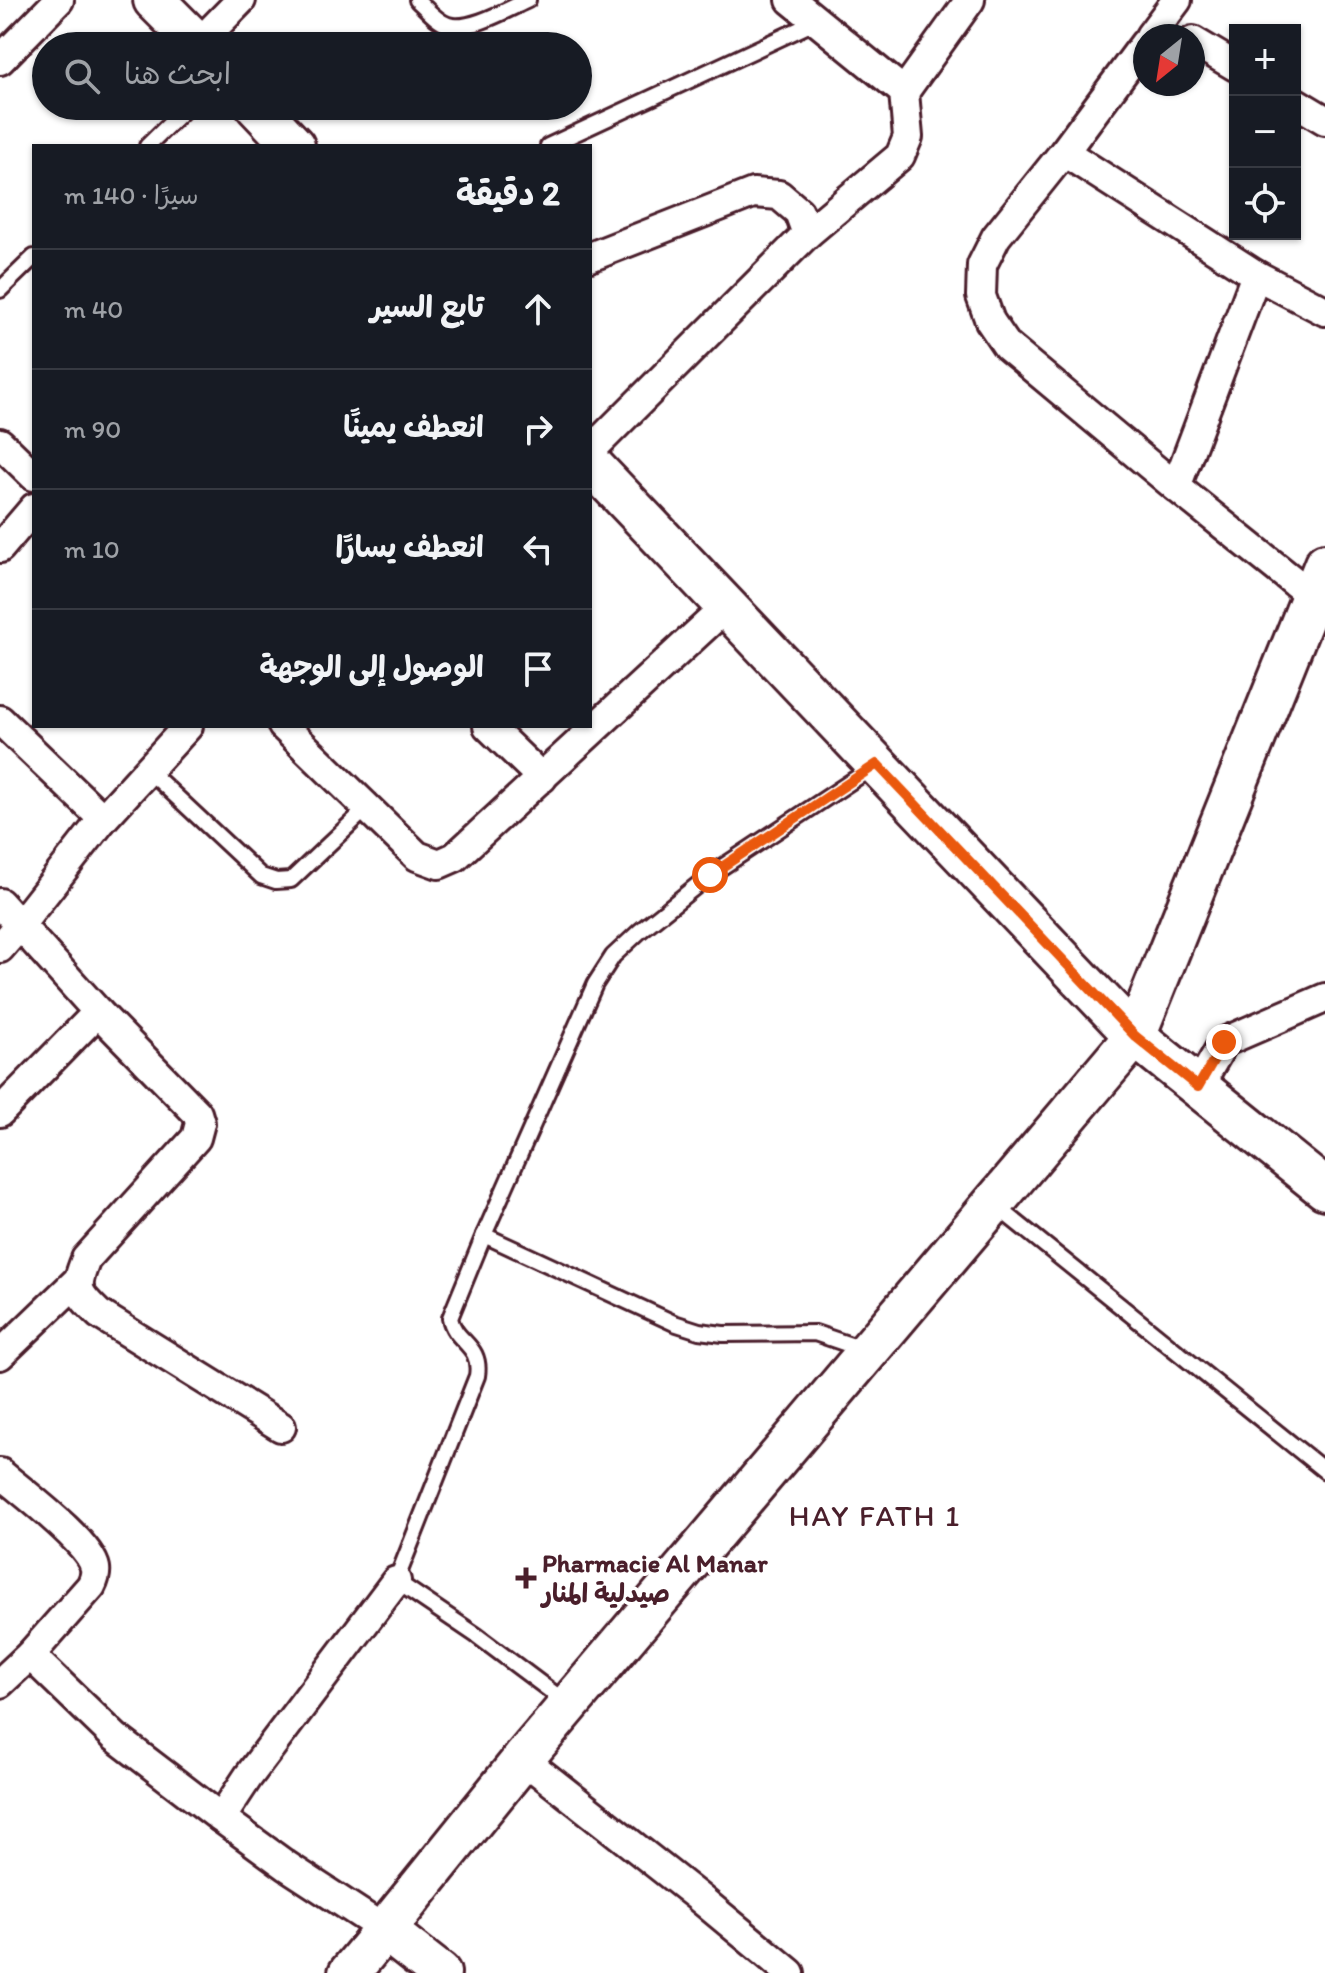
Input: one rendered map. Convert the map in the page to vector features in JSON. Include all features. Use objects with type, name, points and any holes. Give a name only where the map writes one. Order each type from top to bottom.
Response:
[{"type":"street","points":[[0,60],[59,0]]},
{"type":"street","points":[[154,0],[186,32]]},
{"type":"street","points":[[211,32],[241,0]]},
{"type":"street","points":[[791,0],[904,92]]},
{"type":"street","points":[[592,449],[807,234],[900,156],[908,137],[904,92],[970,0]]},
{"type":"street","points":[[1205,48],[1229,62]]},
{"type":"street","points":[[349,1973],[523,1759],[1135,1036],[1318,580],[1176,487],[1007,346],[990,321],[981,296],[982,265],[996,237],[1133,65]]},
{"type":"street","points":[[1301,106],[1325,120]]},
{"type":"street","points":[[269,120],[292,144]]},
{"type":"street","points":[[1064,152],[1256,275],[1325,311]]},
{"type":"street","points":[[592,256],[753,193],[779,195],[799,212],[807,234]]},
{"type":"street","points":[[1176,487],[1256,275]]},
{"type":"street","points":[[0,443],[32,474]]},
{"type":"street","points":[[592,465],[1135,1036],[1325,1189]]},
{"type":"street","points":[[0,548],[32,510]]},
{"type":"street","points":[[285,728],[417,856],[439,864],[455,857],[726,607]]},
{"type":"street","points":[[0,720],[103,819]]},
{"type":"street","points":[[0,948],[103,819],[186,728]]},
{"type":"street","points":[[490,728],[542,778]]},
{"type":"street","points":[[0,903],[98,1012],[197,1113],[200,1123],[196,1138],[86,1259],[77,1281],[0,1355]]},
{"type":"street","points":[[1198,1087],[1224,1042],[1325,998]]},
{"type":"street","points":[[0,1112],[98,1012]]},
{"type":"street","points":[[77,1281],[82,1297],[99,1314],[281,1427]]},
{"type":"street","points":[[0,1473],[77,1539],[95,1567],[91,1586],[30,1655],[0,1683]]},
{"type":"street","points":[[221,1818],[248,1777],[396,1581]]},
{"type":"street","points":[[30,1655],[115,1737],[287,1866],[385,1930],[440,1973]]},
{"type":"street","points":[[523,1759],[790,1973]]},
{"type":"lane","points":[[417,0],[448,25],[469,26],[528,0]]},
{"type":"lane","points":[[552,144],[817,21]]},
{"type":"lane","points":[[149,144],[174,120]]},
{"type":"lane","points":[[0,290],[32,259]]},
{"type":"lane","points":[[569,1705],[476,1635],[396,1581],[477,1376],[479,1365],[476,1354],[452,1326],[450,1318],[595,984],[613,956],[710,875],[877,764]]},
{"type":"lane","points":[[148,770],[261,876],[276,881],[291,880],[367,808]]},
{"type":"lane","points":[[994,1204],[1325,1471]]},
{"type":"lane","points":[[484,1235],[674,1323],[699,1331],[723,1334],[815,1333],[869,1351]]},
{"type":"place","name":"Pharmacie Al Manar صيدلية المنار","points":[[526,1578]]},
{"type":"district","name":"HAY FATH 1","points":[[875,1515]]},
{"type":"route","points":[[710,875],[877,764],[1135,1036],[1198,1087],[1224,1042]]}]
